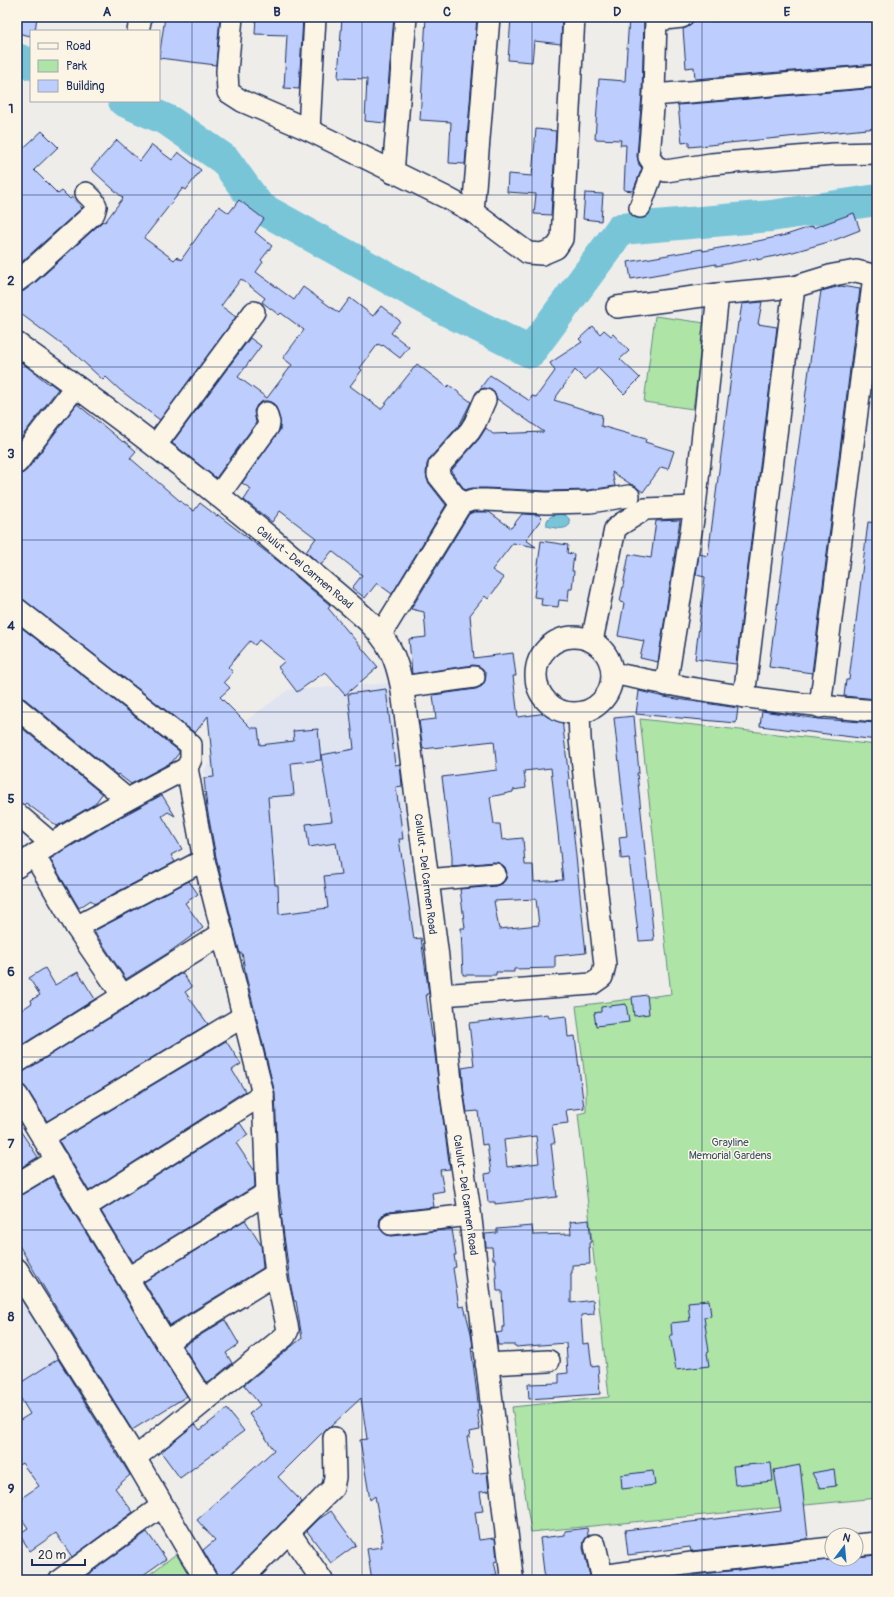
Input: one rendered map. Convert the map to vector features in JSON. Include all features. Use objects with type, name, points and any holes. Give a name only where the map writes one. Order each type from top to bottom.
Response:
[{"type":"main road","name":"Calulut - Del Carmen Road","points":[[17,344],[76,386],[218,496],[352,607],[381,634],[393,655],[402,687],[427,880],[452,1096],[470,1215],[512,1580]]},
{"type":"main road","points":[[17,1270],[135,1458],[206,1580]]},
{"type":"street","points":[[138,30],[141,17]]},
{"type":"street","points":[[232,17],[227,71],[228,92],[242,101],[309,130],[393,173],[445,197],[473,212],[528,253],[542,254],[556,248],[562,239],[574,17]]},
{"type":"street","points":[[309,130],[315,17]]},
{"type":"street","points":[[393,173],[406,17]]},
{"type":"street","points":[[473,212],[489,17]]},
{"type":"street","points":[[682,17],[656,18],[654,95],[649,158],[655,166],[666,171],[711,164],[826,154],[877,153]]},
{"type":"street","points":[[654,95],[877,76]]},
{"type":"street","points":[[640,207],[655,166]]},
{"type":"street","points":[[17,281],[94,213],[96,206],[93,200],[86,193]]},
{"type":"street","points":[[617,307],[718,294],[794,287],[833,275],[856,271],[875,276],[820,707]]},
{"type":"street","points":[[744,697],[794,287]]},
{"type":"street","points":[[666,685],[695,507],[718,294]]},
{"type":"street","points":[[155,446],[254,312]]},
{"type":"street","points":[[17,463],[76,386]]},
{"type":"street","points":[[461,504],[438,475],[439,466],[470,431],[485,400]]},
{"type":"street","points":[[218,496],[268,426],[266,413]]},
{"type":"street","points":[[381,634],[461,504],[472,500],[590,502],[629,496]]},
{"type":"street","points":[[592,641],[615,529],[645,509],[695,507]]},
{"type":"street","points":[[17,609],[191,745],[191,759],[187,768],[204,860],[263,1094],[267,1193],[276,1274],[288,1330],[286,1336],[135,1458]]},
{"type":"street","points":[[569,637],[581,637],[592,641],[602,649],[609,660],[612,673],[608,692],[596,706],[578,713],[563,712],[549,704],[540,692],[535,678],[536,666],[540,655],[548,646],[558,640],[569,637]]},
{"type":"street","points":[[612,673],[666,685],[744,697],[820,707],[877,711]]},
{"type":"street","points":[[402,687],[474,677]]},
{"type":"street","points":[[17,708],[127,799]]},
{"type":"street","points":[[441,995],[592,984],[602,977],[605,965],[578,713]]},
{"type":"street","points":[[122,996],[76,927],[25,861],[51,843],[127,799],[187,768]]},
{"type":"street","points":[[17,814],[51,843]]},
{"type":"street","points":[[76,927],[204,860]]},
{"type":"street","points":[[427,880],[495,874]]},
{"type":"street","points":[[17,1062],[223,933]]},
{"type":"street","points":[[43,1137],[244,1016]]},
{"type":"street","points":[[17,1094],[84,1208],[204,1401]]},
{"type":"street","points":[[84,1208],[263,1094]]},
{"type":"street","points":[[17,1184],[56,1160]]},
{"type":"street","points":[[128,1278],[267,1193]]},
{"type":"street","points":[[390,1224],[470,1215]]},
{"type":"street","points":[[166,1342],[276,1274]]},
{"type":"street","points":[[486,1364],[549,1361]]},
{"type":"street","points":[[241,1580],[333,1488],[335,1477],[334,1438]]},
{"type":"street","points":[[60,1580],[162,1506]]},
{"type":"street","points":[[289,1532],[322,1580]]},
{"type":"street","points":[[864,1544],[877,1543]]},
{"type":"street","points":[[595,1545],[602,1578],[700,1562],[824,1549]]},
{"type":"shaded area","points":[[390,683],[420,933],[277,946],[278,873],[211,875],[204,771],[227,734],[288,690]]},
{"type":"shaded area","points":[[17,1292],[69,1370],[17,1405]]},
{"type":"green space","points":[[655,316],[705,323],[693,409],[644,402]]},
{"type":"green space","name":"Grayline Memorial Gardens","points":[[640,719],[877,745],[877,1498],[531,1532],[512,1407],[609,1397],[578,1114],[586,1112],[586,1087],[576,1006],[671,994]]},
{"type":"green space","points":[[176,1554],[193,1580],[142,1580]]},
{"type":"water","points":[[561,514],[569,518],[570,524],[566,528],[553,528],[547,526],[547,520],[549,518]]},
{"type":"building","points":[[17,17],[37,17],[35,30],[30,30],[30,36],[17,33]]},
{"type":"building","points":[[165,17],[220,17],[216,65],[160,58]]},
{"type":"building","points":[[256,17],[303,17],[299,89],[284,88],[287,35],[255,34]]},
{"type":"building","points":[[342,17],[394,17],[385,123],[365,121],[367,79],[338,78]]},
{"type":"building","points":[[426,17],[477,17],[465,164],[449,163],[451,122],[420,120]]},
{"type":"building","points":[[511,17],[562,17],[561,44],[534,41],[532,62],[508,60]]},
{"type":"building","points":[[629,17],[644,17],[642,94],[637,156],[639,165],[642,168],[633,191],[624,190],[626,145],[620,145],[621,140],[595,139],[599,79],[625,81]]},
{"type":"building","points":[[694,17],[704,17],[705,22],[753,17],[877,17],[877,64],[695,79],[694,67],[686,68],[683,29],[693,22]]},
{"type":"building","points":[[877,88],[877,128],[689,147],[689,142],[682,143],[678,105]]},
{"type":"building","points":[[536,129],[556,131],[551,215],[534,214],[536,194],[507,192],[508,174],[532,176]]},
{"type":"building","points":[[42,131],[58,147],[34,170],[58,194],[62,191],[70,199],[72,197],[82,208],[17,266],[17,154]]},
{"type":"building","points":[[117,140],[140,161],[152,145],[172,160],[178,152],[201,170],[186,190],[183,188],[144,238],[174,260],[177,257],[181,260],[219,206],[229,213],[239,200],[264,219],[255,232],[272,246],[261,260],[263,262],[256,272],[294,300],[303,287],[339,313],[350,298],[373,316],[381,306],[400,321],[391,333],[409,347],[400,358],[383,345],[378,344],[360,368],[362,370],[350,386],[381,409],[417,364],[447,387],[449,385],[471,402],[460,424],[430,458],[427,464],[426,474],[428,482],[446,505],[392,594],[377,583],[365,598],[352,588],[362,575],[332,551],[321,565],[306,552],[316,538],[280,511],[272,522],[244,500],[251,489],[242,483],[280,430],[280,420],[274,404],[269,401],[263,401],[257,405],[254,411],[256,423],[216,478],[172,443],[250,338],[261,346],[238,377],[267,398],[292,365],[283,358],[304,330],[281,313],[279,315],[262,302],[265,298],[241,279],[221,306],[236,317],[160,420],[120,390],[106,377],[103,380],[76,355],[17,311],[17,293],[24,291],[36,282],[103,221],[105,222],[123,198],[91,169]]},
{"type":"building","points":[[585,193],[603,194],[601,221],[583,219]]},
{"type":"building","points":[[854,213],[860,230],[832,241],[757,260],[757,258],[716,266],[716,264],[631,279],[628,262],[702,249],[703,251],[786,235],[813,226],[813,228]]},
{"type":"building","points":[[841,286],[860,289],[812,673],[769,667],[817,310],[818,311],[821,291]]},
{"type":"building","points":[[762,302],[758,324],[777,327],[736,664],[695,659],[705,577],[696,575],[699,554],[708,556],[738,322],[742,304]]},
{"type":"building","points":[[593,326],[600,334],[604,330],[611,336],[613,334],[629,351],[620,359],[640,378],[624,394],[598,368],[585,380],[575,370],[554,400],[602,415],[601,426],[646,439],[645,442],[674,451],[668,469],[661,467],[643,492],[612,472],[615,486],[589,490],[546,491],[472,488],[465,490],[451,471],[479,439],[486,428],[493,434],[544,432],[497,399],[495,393],[490,389],[484,388],[479,390],[490,375],[530,401],[532,396],[536,397],[555,371],[550,363],[582,342],[579,339]]},
{"type":"building","points":[[17,359],[49,384],[50,383],[58,389],[17,443]]},
{"type":"building","points":[[77,404],[136,451],[130,458],[180,501],[194,511],[200,503],[217,516],[218,515],[278,561],[330,605],[328,608],[378,667],[345,695],[325,672],[297,692],[278,667],[285,661],[259,640],[255,645],[250,641],[228,667],[233,672],[224,682],[230,688],[220,697],[251,728],[258,728],[260,745],[294,741],[293,731],[318,729],[321,760],[291,763],[294,795],[268,797],[275,885],[278,885],[279,914],[328,908],[324,876],[341,874],[336,843],[309,847],[306,824],[332,821],[321,755],[354,749],[348,694],[386,689],[395,765],[400,764],[402,786],[396,787],[403,839],[399,839],[414,939],[421,938],[429,994],[426,994],[450,1169],[440,1170],[444,1191],[432,1193],[434,1207],[389,1212],[384,1214],[380,1219],[379,1226],[387,1235],[392,1236],[452,1229],[456,1255],[454,1255],[456,1267],[453,1268],[459,1307],[464,1306],[471,1333],[473,1347],[471,1347],[479,1410],[477,1410],[480,1430],[469,1432],[470,1437],[467,1437],[473,1474],[487,1472],[489,1491],[480,1492],[483,1511],[475,1512],[479,1540],[495,1538],[497,1561],[494,1562],[497,1575],[492,1575],[493,1580],[372,1580],[367,1549],[382,1547],[381,1541],[383,1541],[375,1496],[370,1500],[360,1440],[367,1439],[361,1398],[330,1427],[327,1428],[278,1477],[302,1502],[226,1580],[223,1580],[217,1574],[203,1550],[215,1540],[197,1520],[274,1450],[249,1414],[260,1405],[244,1385],[302,1338],[296,1301],[294,1301],[291,1287],[281,1214],[283,1216],[279,1190],[275,1093],[246,976],[242,953],[240,954],[216,857],[207,808],[204,778],[214,777],[208,716],[195,733],[24,600],[17,597],[17,475],[22,474],[27,470]]},
{"type":"building","points":[[474,512],[489,512],[511,528],[522,514],[539,515],[542,518],[526,540],[536,547],[513,543],[492,570],[504,578],[488,599],[485,596],[470,615],[474,658],[513,653],[516,676],[513,676],[518,717],[561,711],[586,953],[555,956],[555,968],[514,969],[514,972],[496,972],[496,975],[463,975],[461,928],[465,928],[460,889],[496,886],[502,884],[506,879],[507,873],[505,867],[500,863],[494,862],[452,866],[442,777],[497,770],[494,741],[423,749],[419,721],[436,719],[433,695],[476,689],[482,686],[486,675],[483,669],[479,666],[473,665],[412,674],[409,639],[426,637],[424,612],[411,609],[469,514]],"holes":[[[551,768],[563,880],[534,882],[533,865],[525,865],[523,838],[502,840],[500,824],[494,824],[490,797],[513,792],[513,790],[526,788],[524,771]],[[536,899],[539,925],[499,929],[494,901]]]},
{"type":"building","points":[[680,520],[658,662],[640,658],[644,641],[618,636],[624,603],[620,602],[629,554],[651,558],[656,521]]},
{"type":"building","points":[[868,522],[877,523],[877,699],[844,696],[846,680],[849,680]]},
{"type":"building","points":[[541,541],[568,545],[567,553],[574,554],[572,589],[569,589],[568,601],[559,600],[558,607],[541,605],[542,598],[534,597]]},
{"type":"building","points":[[17,624],[179,751],[172,762],[131,784],[118,774],[117,775],[25,699],[17,696]]},
{"type":"building","points":[[639,691],[664,697],[738,708],[736,723],[636,714]]},
{"type":"building","points":[[762,711],[819,719],[877,723],[877,740],[760,726]]},
{"type":"building","points":[[634,716],[639,773],[637,773],[654,940],[639,941],[629,858],[621,859],[619,837],[627,836],[614,718]]},
{"type":"building","points":[[17,724],[102,794],[95,804],[57,826],[26,803],[24,805],[17,802]]},
{"type":"building","points":[[162,795],[175,816],[168,812],[162,816],[182,849],[171,855],[175,862],[94,904],[91,900],[79,908],[50,859],[106,825]]},
{"type":"building","points":[[189,881],[198,894],[185,903],[203,928],[168,953],[126,979],[94,931]]},
{"type":"building","points":[[45,968],[55,985],[78,972],[95,999],[17,1048],[17,1013],[32,1003],[31,1000],[40,995],[29,978]]},
{"type":"building","points":[[182,973],[192,987],[185,992],[208,1024],[47,1121],[27,1089],[21,1084],[17,1074],[23,1072]]},
{"type":"building","points":[[647,995],[649,1014],[634,1016],[632,997]]},
{"type":"building","points":[[626,1004],[629,1022],[596,1026],[594,1013],[601,1012],[601,1007]]},
{"type":"building","points":[[548,1014],[549,1018],[566,1016],[568,1037],[575,1036],[584,1108],[566,1110],[568,1123],[552,1125],[555,1143],[551,1143],[557,1197],[495,1204],[495,1202],[488,1202],[485,1174],[491,1173],[487,1144],[482,1145],[478,1111],[467,1112],[464,1094],[462,1068],[474,1066],[469,1023]],"holes":[[[536,1136],[539,1163],[507,1167],[504,1140]]]},
{"type":"building","points":[[226,1041],[241,1064],[232,1070],[245,1091],[89,1191],[59,1141]]},
{"type":"building","points":[[240,1123],[248,1135],[236,1143],[254,1170],[255,1186],[132,1262],[101,1211]]},
{"type":"building","points":[[17,1126],[38,1157],[17,1170]]},
{"type":"building","points":[[52,1177],[156,1348],[187,1396],[132,1430],[17,1242],[17,1196]]},
{"type":"building","points":[[245,1220],[261,1245],[263,1268],[170,1325],[144,1282]]},
{"type":"building","points":[[589,1220],[591,1242],[589,1243],[590,1264],[572,1265],[571,1303],[593,1300],[594,1314],[581,1315],[583,1344],[589,1343],[592,1367],[598,1366],[600,1394],[529,1399],[528,1384],[559,1383],[559,1374],[568,1373],[566,1343],[516,1347],[515,1345],[498,1345],[496,1333],[502,1332],[502,1327],[504,1327],[502,1291],[497,1291],[495,1259],[493,1259],[492,1247],[486,1247],[485,1234],[497,1233],[497,1229],[532,1226],[533,1235],[571,1234],[570,1222]]},
{"type":"building","points":[[709,1300],[711,1316],[704,1317],[709,1352],[707,1353],[709,1366],[676,1370],[670,1335],[672,1335],[671,1323],[690,1321],[688,1302]]},
{"type":"building","points":[[225,1320],[239,1344],[226,1353],[232,1363],[207,1384],[183,1346]]},
{"type":"building","points":[[58,1359],[130,1475],[115,1488],[133,1512],[72,1557],[56,1533],[30,1551],[19,1534],[28,1528],[17,1512],[17,1501],[39,1486],[22,1463],[17,1466],[17,1422],[30,1414],[17,1392],[17,1385]]},
{"type":"building","points":[[227,1409],[244,1431],[180,1478],[161,1452],[195,1424],[200,1430]]},
{"type":"building","points":[[771,1463],[773,1481],[735,1485],[733,1466]]},
{"type":"building","points":[[800,1465],[808,1539],[691,1551],[690,1547],[628,1555],[625,1530],[781,1511],[774,1470]]},
{"type":"building","points":[[834,1469],[836,1486],[820,1488],[812,1473]]},
{"type":"building","points":[[653,1471],[655,1485],[622,1489],[621,1475]]},
{"type":"building","points":[[331,1511],[356,1545],[331,1563],[307,1531],[319,1519]]},
{"type":"building","points":[[587,1528],[588,1536],[584,1541],[583,1548],[591,1580],[545,1580],[540,1538],[565,1535],[565,1531]]},
{"type":"building","points":[[147,1532],[166,1559],[136,1580],[91,1580],[87,1575]]},
{"type":"building","points":[[877,1555],[877,1580],[695,1580],[694,1575],[824,1560],[824,1567],[864,1567],[864,1556]]},
{"type":"waterway","points":[[17,59],[30,64]]},
{"type":"waterway","points":[[126,102],[169,121],[225,160],[259,207],[448,311],[530,352],[621,229],[771,216],[877,200]]}]
